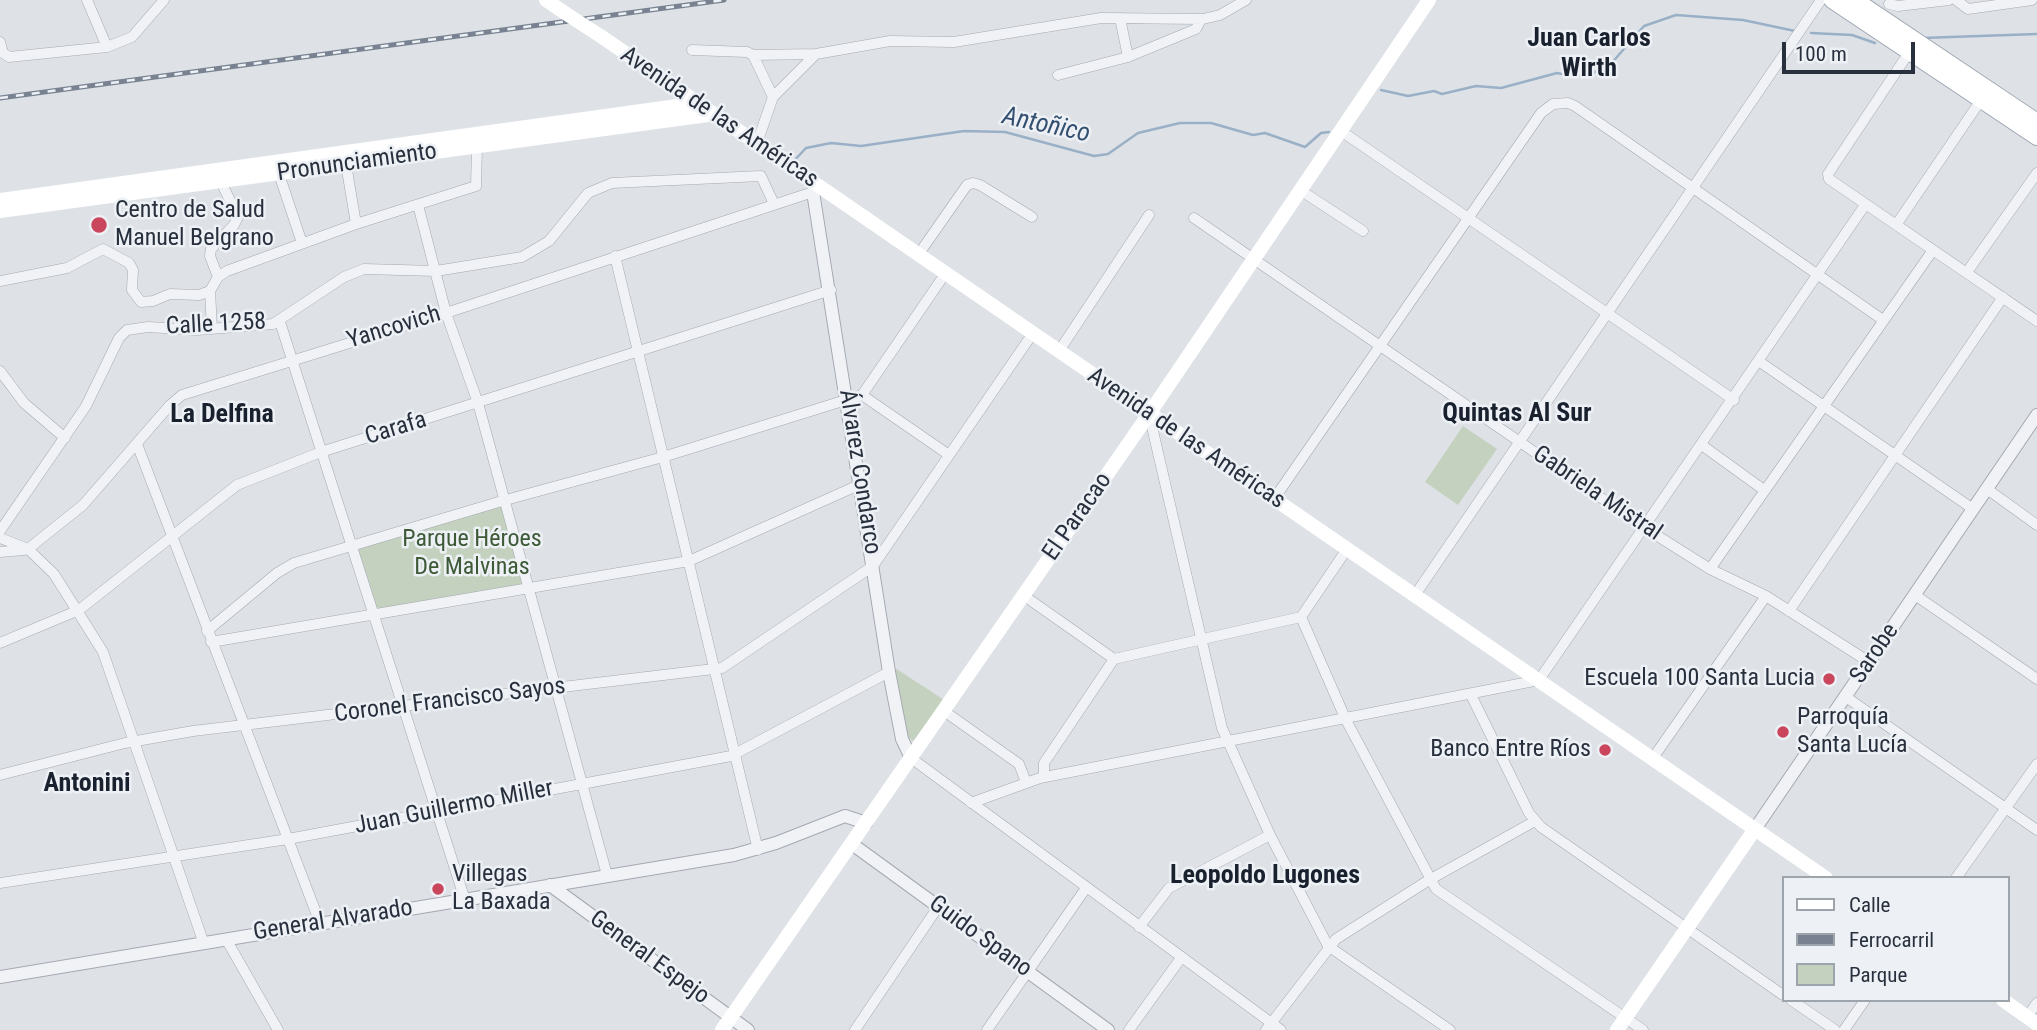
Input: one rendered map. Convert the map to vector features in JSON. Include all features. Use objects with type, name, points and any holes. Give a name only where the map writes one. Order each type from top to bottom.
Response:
[{"type":"main road","name":"Avenida de las Américas","points":[[546,0],[757,143],[814,188],[1033,333],[1823,876]]},
{"type":"main road","name":"El Paracao","points":[[726,1024],[1149,414],[1429,0]]},
{"type":"main road","points":[[1832,0],[2037,137]]},
{"type":"main road","points":[[1855,0],[1889,7],[1900,31],[2037,122]]},
{"type":"main road","points":[[656,111],[673,86]]},
{"type":"main road","name":"Pronunciamiento","points":[[0,200],[699,103]]},
{"type":"main road","name":"Pronunciamiento","points":[[0,211],[715,114]]},
{"type":"main road","name":"Sarobe","points":[[1617,1030],[1755,829]]},
{"type":"main road","points":[[2006,1002],[2032,1020]]},
{"type":"street","points":[[87,0],[107,47]]},
{"type":"street","points":[[0,42],[5,56],[107,47],[132,37],[164,0]]},
{"type":"street","points":[[753,55],[816,54],[890,41],[954,42],[1101,18],[1201,19],[1220,15],[1246,0]]},
{"type":"street","points":[[1415,595],[1821,0]]},
{"type":"street","points":[[1889,7],[1949,0]]},
{"type":"street","points":[[1956,0],[1968,9],[2027,1]]},
{"type":"street","points":[[1120,18],[1128,57]]},
{"type":"street","points":[[1058,75],[1128,57],[1196,29],[1201,19]]},
{"type":"street","points":[[692,50],[747,51],[753,55],[773,97]]},
{"type":"street","points":[[1910,51],[1828,174],[1829,179],[2037,321]]},
{"type":"street","points":[[757,143],[773,97],[816,54]]},
{"type":"street","points":[[1896,225],[1981,100]]},
{"type":"street","points":[[1274,499],[1541,113],[1553,104],[1568,103],[1575,106],[1883,320]]},
{"type":"street","points":[[1341,131],[1734,400]]},
{"type":"street","points":[[212,329],[210,291],[218,277],[302,243],[476,186],[477,147]]},
{"type":"street","points":[[346,164],[356,224]]},
{"type":"street","points":[[1967,272],[2037,173]]},
{"type":"street","points":[[279,174],[302,243]]},
{"type":"street","name":"Calle 1258","points":[[0,531],[33,479],[86,406],[119,338],[127,330],[212,329],[280,322],[353,272],[372,267],[436,271],[504,262],[534,251],[549,241],[588,193],[612,183],[761,176],[774,204]]},
{"type":"street","points":[[218,277],[209,256],[211,249],[234,226],[238,217],[221,182]]},
{"type":"street","points":[[918,255],[967,186],[973,183],[980,184],[1032,218]]},
{"type":"street","name":"Yancovich","points":[[28,550],[83,505],[182,395],[446,313],[774,204],[814,188]]},
{"type":"street","name":"Álvarez Condarco","points":[[814,188],[889,673],[902,739],[911,758]]},
{"type":"street","points":[[1300,190],[1363,231]]},
{"type":"street","points":[[418,205],[446,313],[478,403],[502,501],[607,875]]},
{"type":"street","points":[[971,803],[1044,777],[1346,720],[1539,680],[1703,446],[1865,205]]},
{"type":"street","points":[[1059,351],[1149,215]]},
{"type":"street","name":"Gabriela Mistral","points":[[1194,218],[1645,528],[1710,569],[1766,596],[1869,662]]},
{"type":"street","points":[[0,281],[67,268],[103,249],[129,263],[135,276],[132,290],[141,302],[153,301],[170,294],[199,295],[210,291]]},
{"type":"street","points":[[1710,569],[1933,250]]},
{"type":"street","points":[[615,256],[717,670],[758,850]]},
{"type":"street","points":[[207,631],[285,567],[349,545],[663,457],[862,395],[945,274]]},
{"type":"street","name":"Carafa","points":[[0,643],[79,610],[237,485],[321,452],[831,290]]},
{"type":"street","points":[[1789,611],[2003,298]]},
{"type":"street","points":[[280,322],[349,545],[465,900]]},
{"type":"street","name":"Coronel Francisco Sayos","points":[[0,775],[134,741],[242,725],[717,670],[863,576],[873,566],[1033,333]]},
{"type":"street","points":[[1760,362],[1973,509]]},
{"type":"street","points":[[0,371],[24,403],[65,438]]},
{"type":"street","points":[[862,395],[949,455]]},
{"type":"street","points":[[1149,414],[1227,742],[1270,835],[1328,946],[1450,1030]]},
{"type":"street","name":"Sarobe","points":[[1755,829],[2037,415]]},
{"type":"street","points":[[137,444],[242,725],[320,923]]},
{"type":"street","points":[[1703,446],[1764,490]]},
{"type":"street","points":[[211,642],[690,561],[861,484]]},
{"type":"street","points":[[1987,489],[2037,525]]},
{"type":"street","points":[[0,538],[28,550],[54,573],[79,610],[108,663],[203,942]]},
{"type":"street","points":[[1044,777],[1044,764],[1114,659],[1301,617],[1347,549]]},
{"type":"street","points":[[0,552],[28,550]]},
{"type":"street","points":[[1023,595],[1114,659]]},
{"type":"street","points":[[1915,595],[2037,679]]},
{"type":"street","points":[[1653,758],[1766,596]]},
{"type":"street","points":[[1301,617],[1346,720],[1429,880],[1445,896],[1643,1030]]},
{"type":"street","name":"Juan Guillermo Miller","points":[[0,883],[288,839],[736,754],[889,673]]},
{"type":"street","points":[[1471,695],[1535,821],[1782,994]]},
{"type":"street","points":[[1846,696],[2037,830]]},
{"type":"street","points":[[944,711],[1020,764],[1026,782]]},
{"type":"street","points":[[911,758],[1269,1026],[1281,1030]]},
{"type":"street","points":[[1957,876],[2037,764]]},
{"type":"street","name":"General Alvarado","points":[[0,977],[758,850],[845,816],[866,823]]},
{"type":"street","points":[[1269,1026],[1328,946],[1429,880],[1535,821]]},
{"type":"street","points":[[1139,927],[1169,888],[1270,835]]},
{"type":"street","name":"Guido Spano","points":[[852,844],[1108,1030]]},
{"type":"street","name":"General Espejo","points":[[550,885],[726,1024],[748,1030]]},
{"type":"street","points":[[987,1030],[1086,888]]},
{"type":"street","points":[[855,1030],[938,907]]},
{"type":"street","points":[[226,939],[278,1030]]},
{"type":"street","points":[[1129,1030],[1181,958]]},
{"type":"street","points":[[1794,1002],[1835,1030]]},
{"type":"street","points":[[1844,1030],[1865,1002]]},
{"type":"street","points":[[2032,1020],[2037,1003]]},
{"type":"green space","points":[[1463,426],[1497,449],[1458,505],[1425,482]]},
{"type":"green space","name":"Parque Héroes De Malvinas","points":[[502,501],[527,588],[372,613],[349,545]]},
{"type":"green space","points":[[895,668],[944,700],[913,741],[906,735]]},
{"type":"waterway","name":"Antoñico","points":[[1381,90],[1408,96],[1434,91],[1442,94],[1476,86],[1501,88],[1557,73],[1574,76],[1590,74],[1610,65],[1644,26],[1676,15],[1743,20],[1795,31]]},
{"type":"waterway","name":"Antoñico","points":[[1811,33],[1852,35],[1875,43]]},
{"type":"waterway","name":"Antoñico","points":[[1922,38],[2037,34]]},
{"type":"waterway","name":"Antoñico","points":[[792,163],[806,148],[831,143],[861,146],[964,131],[1005,132],[1094,156],[1108,154],[1138,133],[1180,123],[1211,123],[1253,135],[1265,133],[1305,147],[1321,133],[1329,132]]},
{"type":"railway","points":[[0,98],[724,0]]},
{"type":"place","name":"Centro de Salud Manuel Belgrano","points":[[99,225]]},
{"type":"place","name":"Escuela 100 Santa Lucia","points":[[1829,679]]},
{"type":"place","name":"Parroquía Santa Lucía","points":[[1783,732]]},
{"type":"place","name":"Banco Entre Ríos","points":[[1605,750]]},
{"type":"place","name":"Villegas La Baxada","points":[[438,889]]},
{"type":"district","name":"Juan Carlos Wirth","points":[[1589,54]]},
{"type":"district","name":"Quintas Al Sur","points":[[1517,414]]},
{"type":"district","name":"La Delfina","points":[[222,415]]},
{"type":"district","name":"Antonini","points":[[87,784]]},
{"type":"district","name":"Leopoldo Lugones","points":[[1265,876]]}]
